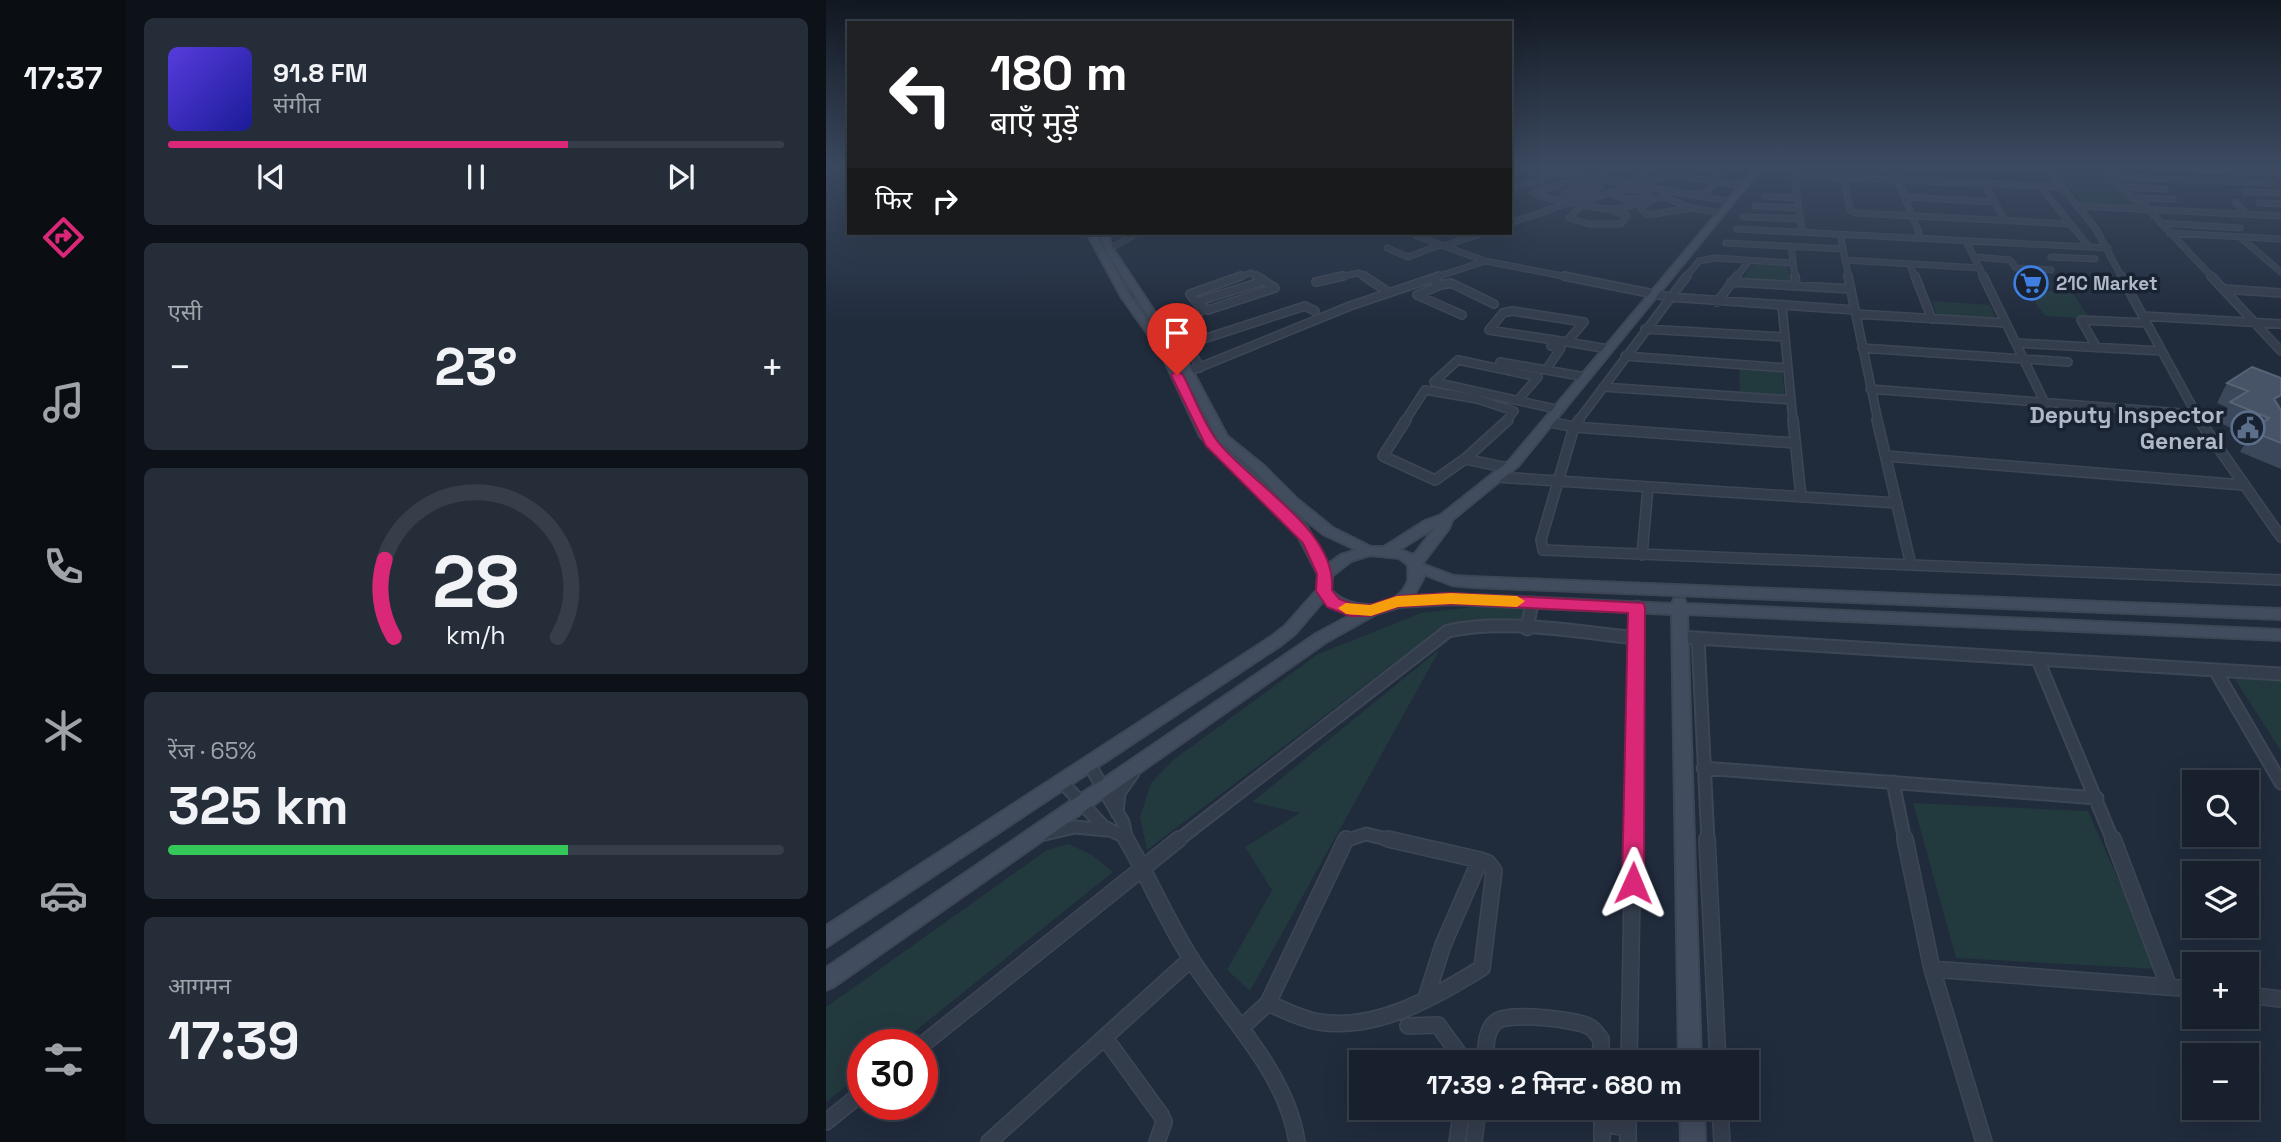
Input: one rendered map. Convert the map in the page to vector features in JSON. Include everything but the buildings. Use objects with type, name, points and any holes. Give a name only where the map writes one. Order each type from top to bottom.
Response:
[{"type":"main road","points":[[1387,551],[1430,524],[1446,518],[1508,468],[1550,422],[1652,294],[1717,219]]},
{"type":"main road","points":[[1092,235],[1126,296],[1164,351],[1206,436],[1302,530],[1333,603],[1350,610],[1371,610]]},
{"type":"main road","points":[[1103,235],[1109,249],[1194,370],[1222,438],[1260,469],[1319,526],[1369,551]]},
{"type":"main road","points":[[1397,602],[1412,589],[1416,565],[1446,518]]},
{"type":"main road","points":[[826,937],[1276,641],[1290,630],[1346,558],[1369,551],[1404,555],[1416,565],[1452,580],[1472,582],[2281,614]]},
{"type":"main road","points":[[1679,590],[1679,610],[1688,638],[1690,1050]]},
{"type":"main road","points":[[826,980],[1321,638],[1371,610],[1397,602],[1451,598],[2281,635]]},
{"type":"main road","points":[[1692,1120],[1693,1142]]},
{"type":"street","points":[[1573,219],[1580,223],[1615,225],[1621,224],[1625,219]]},
{"type":"street","points":[[1800,219],[1802,232]]},
{"type":"street","points":[[1913,219],[1921,238]]},
{"type":"street","points":[[1973,219],[2071,224]]},
{"type":"street","points":[[2067,219],[2089,247]]},
{"type":"street","points":[[2087,219],[2108,248],[2195,414],[2281,537]]},
{"type":"street","points":[[2157,219],[2281,351]]},
{"type":"street","points":[[2160,223],[2240,228]]},
{"type":"street","points":[[2199,228],[2207,235]]},
{"type":"street","points":[[1737,229],[2108,248]]},
{"type":"street","points":[[1765,230],[1767,245]]},
{"type":"street","points":[[2170,233],[2281,239]]},
{"type":"street","points":[[1840,234],[1870,389],[1911,565]]},
{"type":"street","points":[[1109,249],[1134,235]]},
{"type":"street","points":[[1387,248],[1408,257],[1477,235]]},
{"type":"street","points":[[1417,236],[1485,261],[1669,297],[2006,323]]},
{"type":"street","points":[[2240,237],[2278,266],[2281,272]]},
{"type":"street","points":[[1966,241],[2044,401]]},
{"type":"street","points":[[1726,243],[1843,249]]},
{"type":"street","points":[[1791,246],[1796,286]]},
{"type":"street","points":[[1975,257],[2010,260],[2016,268],[2051,270]]},
{"type":"street","points":[[2051,257],[2095,259]]},
{"type":"street","points":[[1793,264],[1701,260],[1669,297],[1574,427],[1541,540],[1543,550],[2281,580]]},
{"type":"street","points":[[1845,260],[1980,268]]},
{"type":"street","points":[[1188,344],[1194,370],[1388,292],[1485,261]]},
{"type":"street","points":[[1717,302],[1749,261]]},
{"type":"street","points":[[1910,265],[1932,319]]},
{"type":"street","points":[[1251,273],[1275,288],[1208,310],[1196,302],[1190,294],[1251,273]]},
{"type":"street","points":[[1316,282],[1359,273],[1388,292]]},
{"type":"street","points":[[1430,278],[1441,285]]},
{"type":"street","points":[[1196,302],[1264,281]]},
{"type":"street","points":[[1731,282],[1851,289]]},
{"type":"street","points":[[1462,315],[1417,295],[1451,283],[1494,304]]},
{"type":"street","points":[[2224,289],[2281,293]]},
{"type":"street","points":[[1174,338],[1188,344],[1304,306],[1315,311]]},
{"type":"street","points":[[1782,306],[1801,497]]},
{"type":"street","points":[[1174,338],[1186,335],[1195,315],[1205,308]]},
{"type":"street","points":[[1566,343],[1584,322],[1512,311],[1503,313],[1489,330],[1528,334],[1566,343],[1608,349]]},
{"type":"street","points":[[2097,348],[2081,320],[2281,324]]},
{"type":"street","points":[[1645,329],[1785,337]]},
{"type":"street","points":[[1493,336],[1562,348],[1546,370]]},
{"type":"street","points":[[2016,343],[2162,351]]},
{"type":"street","points":[[1862,348],[2068,362]]},
{"type":"street","points":[[1465,356],[1586,377]]},
{"type":"street","points":[[1625,356],[1788,368]]},
{"type":"street","points":[[1518,400],[1538,377],[1458,360],[1434,382],[1560,410]]},
{"type":"street","points":[[1602,387],[1791,400]]},
{"type":"street","points":[[1870,389],[2195,414]]},
{"type":"street","points":[[1465,459],[1512,416],[1514,411],[1477,399],[1425,390],[1383,456],[1435,480],[1465,459],[1508,468]]},
{"type":"street","points":[[1550,422],[1574,427],[1795,443]]},
{"type":"street","points":[[1886,456],[2243,485]]},
{"type":"street","points":[[1497,477],[1897,503]]},
{"type":"street","points":[[1642,555],[1648,486]]},
{"type":"street","points":[[1527,629],[1532,602]]},
{"type":"street","points":[[1629,1050],[1637,607]]},
{"type":"street","points":[[938,1032],[1143,866],[1444,633],[1461,627],[1527,629],[1637,638]]},
{"type":"street","points":[[1717,1050],[1703,768],[1688,638],[2281,674]]},
{"type":"street","points":[[2038,660],[2097,797],[2169,987]]},
{"type":"street","points":[[2215,670],[2281,783]]},
{"type":"street","points":[[1117,814],[1122,787],[1146,760]]},
{"type":"street","points":[[1089,764],[1125,826],[1125,837],[1191,959],[1241,1028],[1293,1115],[1297,1142]]},
{"type":"street","points":[[1703,768],[2097,797]]},
{"type":"street","points":[[1062,782],[1107,830]]},
{"type":"street","points":[[1893,782],[1932,969],[1984,1142]]},
{"type":"street","points":[[1033,838],[1075,827],[1107,830],[1125,837]]},
{"type":"street","points":[[1241,1028],[1268,1003],[1346,839],[1366,834],[1480,860],[1488,863],[1494,871],[1482,968],[1426,998],[1377,1019],[1345,1025],[1319,1022],[1268,1003]]},
{"type":"street","points":[[1426,998],[1443,945],[1480,860]]},
{"type":"street","points":[[989,1142],[1191,959]]},
{"type":"street","points":[[1932,969],[2182,988]]},
{"type":"street","points":[[2259,996],[2281,999]]},
{"type":"street","points":[[1487,1050],[1491,1028],[1497,1021],[1512,1017],[1590,1027],[1601,1039],[1601,1050]]},
{"type":"street","points":[[1408,1026],[1438,1025],[1456,1050]]},
{"type":"street","points":[[1105,1038],[1161,1115],[1164,1122],[1157,1142]]},
{"type":"street","points":[[826,1122],[847,1106]]},
{"type":"street","points":[[1457,1142],[1460,1120]]},
{"type":"street","points":[[1474,1142],[1477,1120]]},
{"type":"street","points":[[1602,1142],[1603,1120]]},
{"type":"street","points":[[1608,1120],[1628,1135]]},
{"type":"street","points":[[1721,1120],[1722,1142]]},
{"type":"green space","points":[[1754,263],[1788,265],[1791,284],[1741,281]]},
{"type":"green space","points":[[2027,290],[2072,292],[2090,319],[2045,316]]},
{"type":"green space","points":[[1932,301],[1990,305],[1997,320],[1937,316]]},
{"type":"green space","points":[[1739,367],[1782,370],[1785,395],[1740,392]]},
{"type":"green space","points":[[1472,607],[1524,607],[1520,627],[1447,623],[1147,850],[1140,817],[1151,783],[1173,760],[1318,654],[1421,613]]},
{"type":"green space","points":[[1440,649],[1250,991],[1227,970],[1272,890],[1245,847],[1300,813],[1252,802]]},
{"type":"green space","points":[[2234,678],[2281,681],[2281,751]]},
{"type":"green space","points":[[1913,803],[2088,811],[2158,969],[1956,958]]},
{"type":"green space","points":[[1069,844],[1092,855],[1113,872],[918,1029],[847,1029],[847,1086],[826,1102],[826,1007],[1047,850]]},
{"type":"slow traffic","points":[[1346,608],[1371,610],[1397,602],[1451,598],[1517,601]]},
{"type":"place","name":"21C Market","points":[[2031,283]]},
{"type":"place","name":"Deputy Inspector General","points":[[2248,428]]},
{"type":"route","points":[[1177,375],[1211,443],[1302,530],[1310,541],[1325,574],[1324,591],[1333,603],[1350,610],[1371,610],[1397,602],[1451,598],[1637,607],[1633,883]]}]
